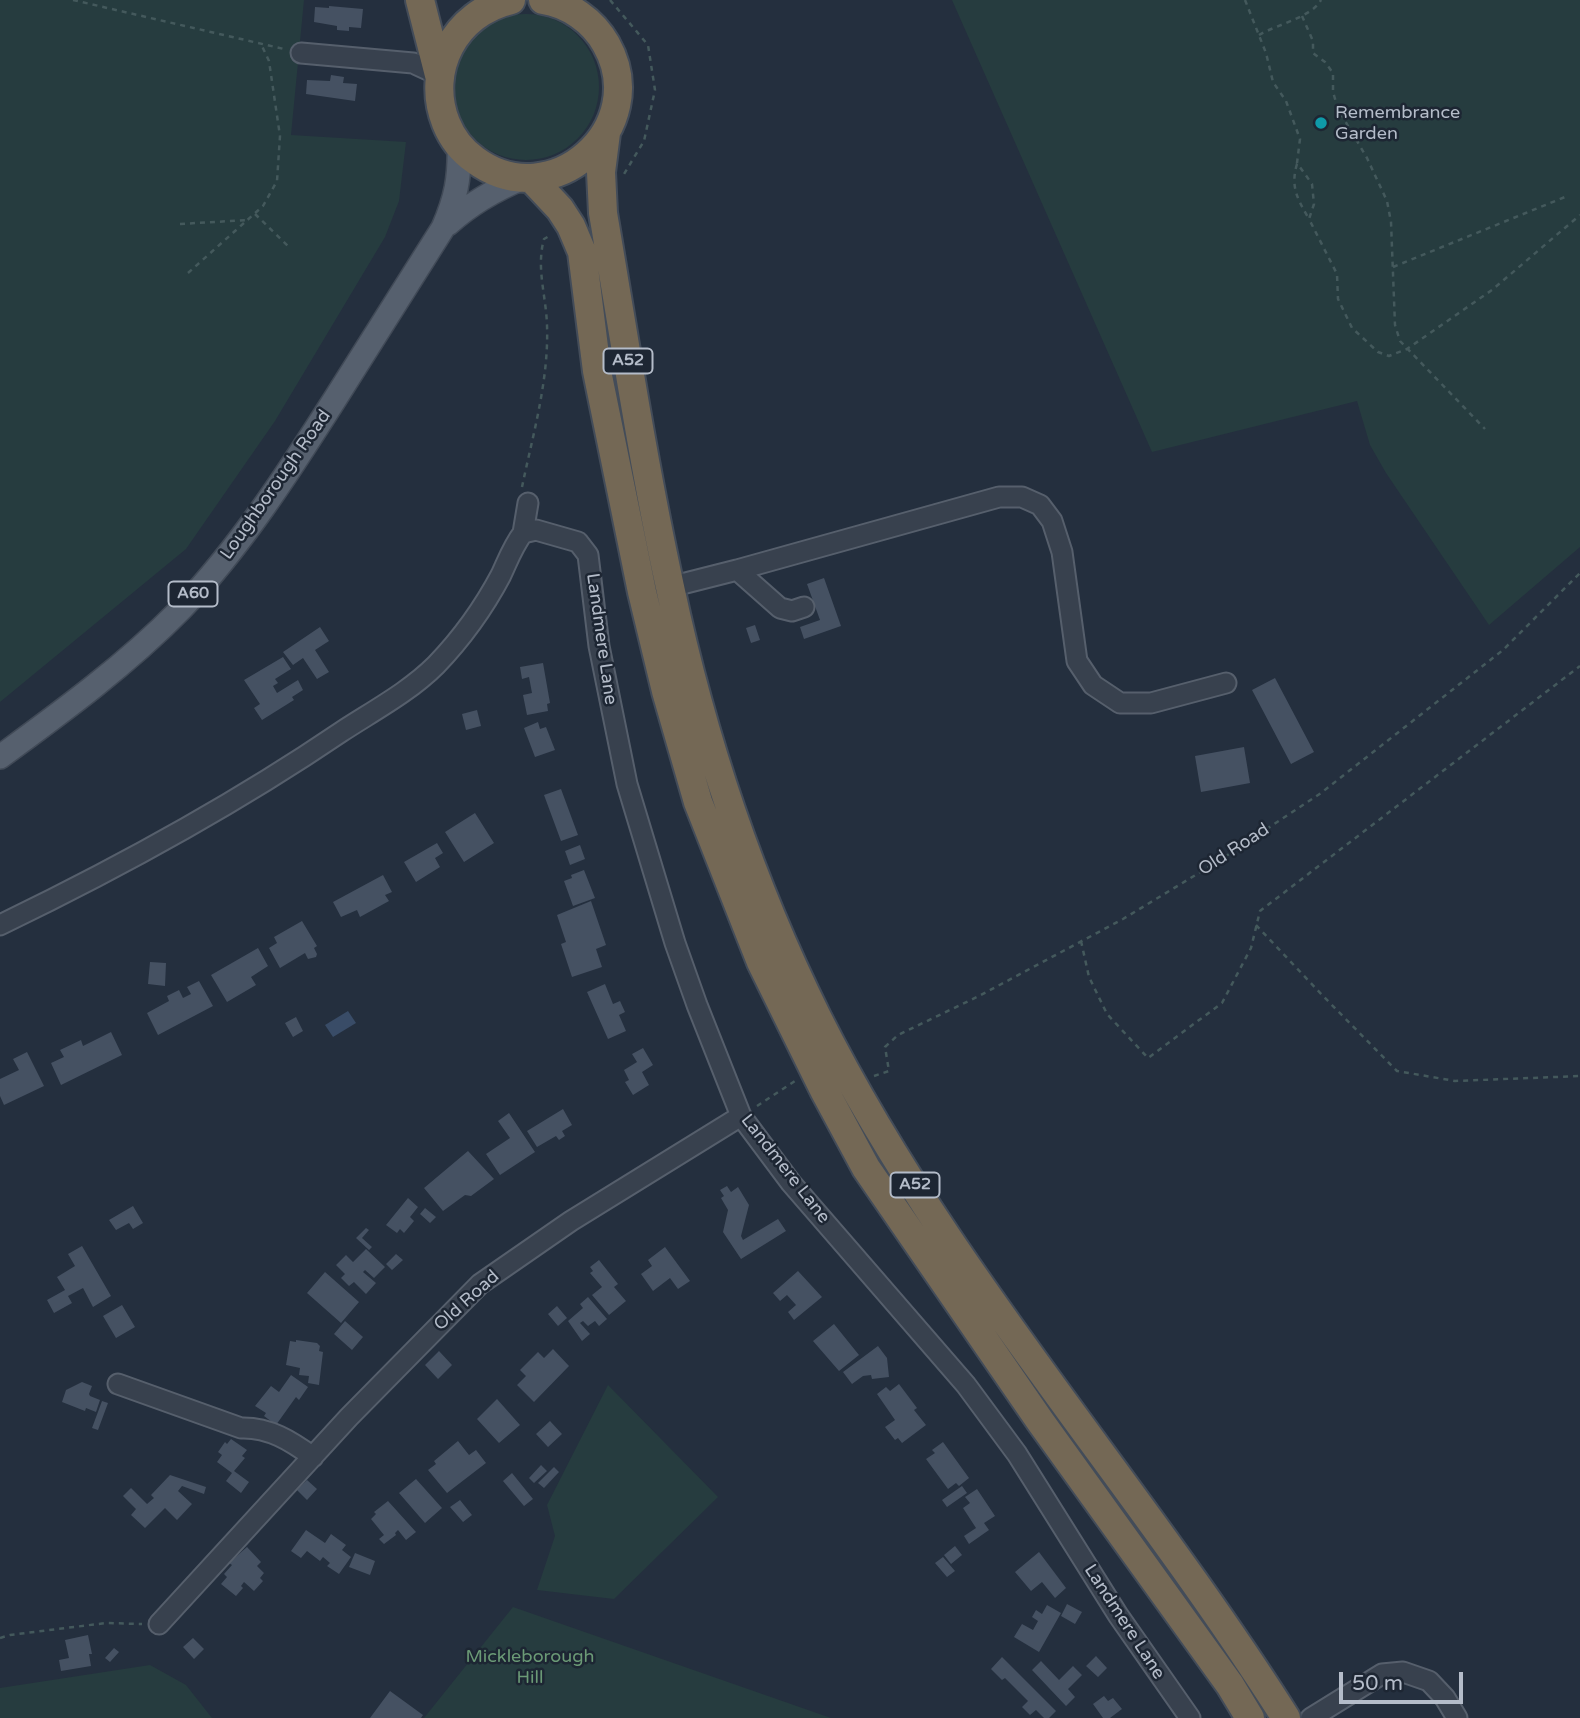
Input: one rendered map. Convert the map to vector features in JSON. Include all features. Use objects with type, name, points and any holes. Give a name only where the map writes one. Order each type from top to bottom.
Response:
[{"type":"highway","name":"A52","points":[[420,0],[439,75]]},
{"type":"highway","name":"A52","points":[[508,0],[487,8],[469,20],[444,55],[438,94],[448,130],[459,145],[469,156],[494,172],[527,178],[554,175],[575,165],[592,151],[606,133]]},
{"type":"highway","name":"A52","points":[[543,0],[584,10],[611,52],[617,72],[616,103],[606,133],[601,172],[603,213],[670,587],[693,682],[726,793],[786,949],[832,1045],[893,1151],[953,1244],[1196,1584],[1286,1718]]},
{"type":"highway","name":"A52","points":[[527,178],[560,209],[582,252],[597,371],[642,592],[663,679],[698,802],[761,962],[866,1168],[1040,1421],[1222,1674],[1250,1718]]},
{"type":"main road","name":"Loughborough Road","points":[[0,757],[75,703],[136,653],[221,564],[292,468],[443,228],[454,202],[460,174],[459,145]]},
{"type":"main road","name":"Loughborough Road","points":[[443,228],[494,190],[527,178]]},
{"type":"street","points":[[301,53],[413,63],[439,75]]},
{"type":"street","points":[[670,587],[999,497],[1022,497],[1040,505],[1052,521],[1062,552],[1077,661],[1093,685],[1120,703],[1151,703],[1226,683]]},
{"type":"street","points":[[0,925],[96,878],[214,814],[332,739],[428,671],[471,626],[500,576],[515,543],[523,533],[528,503]]},
{"type":"street","name":"Landmere Lane","points":[[523,533],[536,530],[578,542],[588,555],[599,646],[627,784],[675,943],[741,1116],[791,1183],[966,1385],[1017,1454],[1118,1615],[1190,1718]]},
{"type":"street","points":[[737,570],[780,608],[792,611],[804,607]]},
{"type":"street","name":"Old Road","points":[[159,1625],[313,1457],[480,1284],[571,1221],[741,1116]]},
{"type":"street","points":[[118,1384],[241,1428],[256,1428],[291,1441],[313,1457]]},
{"type":"street","points":[[1311,1718],[1382,1674],[1403,1672],[1429,1681],[1445,1698],[1457,1718]]},
{"type":"path","points":[[73,0],[301,53]]},
{"type":"path","points":[[1245,0],[1266,52],[1273,82],[1286,101],[1300,139],[1292,178],[1295,194],[1337,274],[1338,299],[1352,328],[1378,352],[1389,356],[1407,349],[1492,290],[1580,215]]},
{"type":"path","points":[[1258,35],[1312,12],[1321,0]]},
{"type":"path","points":[[1302,16],[1312,41],[1313,53],[1325,62],[1333,73],[1338,109],[1367,158],[1387,201],[1391,222],[1395,325],[1400,341],[1485,429]]},
{"type":"path","points":[[188,273],[255,214],[271,195],[277,181],[280,136],[269,61],[261,44]]},
{"type":"path","points":[[1297,163],[1312,184],[1314,204],[1309,219]]},
{"type":"path","points":[[1392,267],[1565,197]]},
{"type":"path","points":[[255,214],[289,247]]},
{"type":"path","points":[[180,224],[248,220]]},
{"type":"path","name":"Old Road","points":[[871,1077],[889,1071],[886,1047],[898,1035],[979,996],[1082,941],[1217,862],[1321,793],[1503,650],[1580,573]]},
{"type":"path","points":[[1082,941],[1089,977],[1107,1014],[1148,1058],[1222,1003],[1251,948],[1260,911],[1580,666]]},
{"type":"path","points":[[1256,925],[1397,1071],[1455,1081],[1580,1076]]},
{"type":"path","points":[[741,1116],[795,1081]]},
{"type":"path","points":[[0,1639],[10,1635],[106,1623],[159,1625]]},
{"type":"green space","points":[[0,0],[304,0],[291,135],[406,142],[399,201],[385,237],[275,421],[186,549],[0,702]]},
{"type":"green space","points":[[952,0],[1580,0],[1580,547],[1489,625],[1386,473],[1370,445],[1357,401],[1152,452]]},
{"type":"green space","points":[[526,14],[554,19],[578,35],[594,59],[599,87],[594,115],[578,139],[554,155],[526,160],[498,155],[474,139],[458,115],[453,87],[458,59],[474,35],[498,19]]},
{"type":"green space","points":[[608,1385],[718,1497],[614,1599],[537,1590],[555,1536],[547,1505]]},
{"type":"green space","name":"Mickleborough Hill","points":[[513,1607],[831,1718],[424,1718]]},
{"type":"green space","points":[[150,1665],[186,1685],[212,1718],[0,1718],[0,1688]]},
{"type":"water","points":[[348,1011],[356,1023],[333,1037],[325,1025]]},
{"type":"building","points":[[315,7],[363,9],[361,28],[337,30],[337,26],[314,22]]},
{"type":"building","points":[[331,75],[344,77],[343,83],[357,84],[355,101],[306,94],[307,80],[330,81]]},
{"type":"building","points":[[824,578],[841,626],[804,639],[800,627],[820,620],[807,584]]},
{"type":"building","points":[[755,625],[760,640],[751,643],[746,628]]},
{"type":"building","points":[[320,627],[329,641],[315,650],[329,672],[317,679],[303,658],[293,665],[283,652]]},
{"type":"building","points":[[283,657],[291,669],[275,679],[278,683],[273,686],[277,693],[298,680],[303,690],[292,697],[294,700],[262,720],[254,708],[260,704],[244,680]]},
{"type":"building","points":[[543,663],[550,703],[547,704],[548,711],[527,715],[523,695],[532,693],[529,677],[522,679],[520,667]]},
{"type":"building","points":[[1275,678],[1314,752],[1291,764],[1252,690]]},
{"type":"building","points":[[477,710],[481,726],[466,730],[462,714]]},
{"type":"building","points":[[538,722],[540,729],[546,727],[555,750],[535,757],[524,728]]},
{"type":"building","points":[[1244,747],[1250,783],[1201,792],[1195,756]]},
{"type":"building","points":[[561,789],[578,835],[561,841],[544,795]]},
{"type":"building","points":[[475,813],[494,843],[464,862],[445,832]]},
{"type":"building","points":[[437,843],[443,853],[435,858],[440,867],[416,882],[404,862]]},
{"type":"building","points":[[580,845],[585,859],[570,865],[565,851]]},
{"type":"building","points":[[584,870],[595,898],[573,906],[564,881]]},
{"type":"building","points":[[383,875],[392,892],[385,895],[389,901],[360,917],[357,910],[341,917],[333,902]]},
{"type":"building","points":[[591,901],[606,945],[596,949],[602,967],[572,977],[561,944],[566,942],[557,915]]},
{"type":"building","points":[[302,921],[317,946],[314,948],[316,957],[308,959],[305,953],[280,968],[269,948],[277,943],[274,937]]},
{"type":"building","points":[[258,948],[268,966],[251,977],[256,985],[227,1002],[211,975]]},
{"type":"building","points":[[150,962],[166,963],[165,986],[148,984]]},
{"type":"building","points":[[199,981],[213,1006],[158,1035],[147,1013],[169,1001],[167,996],[179,990],[183,998],[191,994],[187,987]]},
{"type":"building","points":[[605,984],[613,1004],[620,1001],[625,1012],[619,1015],[626,1031],[608,1039],[587,992]]},
{"type":"building","points":[[296,1017],[303,1031],[293,1037],[285,1023]]},
{"type":"building","points":[[111,1032],[122,1055],[61,1085],[51,1063],[64,1057],[60,1050],[81,1040],[83,1046]]},
{"type":"building","points":[[643,1048],[653,1065],[642,1072],[649,1085],[633,1095],[625,1082],[629,1080],[624,1070],[637,1062],[632,1054]]},
{"type":"building","points":[[27,1052],[44,1086],[4,1105],[0,1096],[0,1079],[19,1070],[13,1059]]},
{"type":"building","points":[[563,1109],[572,1125],[562,1131],[565,1136],[559,1140],[556,1136],[537,1147],[527,1131]]},
{"type":"building","points":[[509,1113],[535,1152],[500,1175],[486,1154],[510,1138],[498,1121]]},
{"type":"building","points":[[468,1151],[494,1179],[471,1196],[465,1195],[443,1211],[424,1188]]},
{"type":"building","points":[[727,1186],[731,1192],[738,1187],[749,1205],[741,1236],[743,1240],[778,1219],[786,1231],[741,1259],[723,1232],[728,1210],[720,1190]]},
{"type":"building","points":[[408,1198],[418,1207],[410,1217],[414,1221],[404,1233],[400,1229],[397,1233],[386,1225]]},
{"type":"building","points":[[133,1206],[143,1223],[133,1229],[129,1223],[116,1230],[109,1220]]},
{"type":"building","points":[[425,1208],[436,1217],[430,1223],[420,1214]]},
{"type":"building","points":[[366,1228],[369,1230],[362,1238],[372,1247],[369,1250],[356,1238]]},
{"type":"building","points":[[82,1246],[111,1296],[93,1307],[83,1288],[68,1296],[72,1303],[54,1313],[47,1300],[65,1290],[57,1277],[75,1266],[68,1254]]},
{"type":"building","points":[[665,1247],[690,1281],[678,1289],[670,1278],[653,1291],[641,1274],[652,1266],[648,1260]]},
{"type":"building","points":[[366,1249],[385,1267],[374,1278],[365,1270],[363,1272],[376,1283],[366,1294],[354,1282],[349,1286],[341,1278],[345,1274],[336,1265],[346,1255],[353,1262]]},
{"type":"building","points":[[396,1254],[403,1260],[392,1270],[386,1264]]},
{"type":"building","points":[[599,1260],[618,1284],[614,1287],[626,1301],[609,1315],[592,1295],[602,1287],[590,1273],[593,1271],[590,1267]]},
{"type":"building","points":[[798,1271],[822,1297],[794,1320],[788,1312],[796,1305],[787,1295],[780,1301],[773,1293]]},
{"type":"building","points":[[325,1272],[359,1302],[341,1323],[307,1293]]},
{"type":"building","points":[[588,1297],[607,1319],[599,1326],[595,1321],[588,1326],[583,1321],[580,1323],[590,1334],[582,1341],[568,1321],[583,1308],[580,1304]]},
{"type":"building","points":[[122,1305],[135,1327],[116,1338],[103,1316]]},
{"type":"building","points":[[557,1306],[567,1318],[558,1326],[548,1314]]},
{"type":"building","points":[[345,1321],[363,1337],[352,1350],[334,1334]]},
{"type":"building","points":[[834,1324],[859,1355],[839,1371],[813,1341]]},
{"type":"building","points":[[290,1341],[317,1343],[320,1346],[319,1351],[323,1352],[319,1385],[308,1383],[309,1376],[299,1375],[300,1368],[286,1365]]},
{"type":"building","points":[[878,1346],[887,1358],[889,1377],[872,1379],[871,1375],[863,1376],[852,1384],[843,1372]]},
{"type":"building","points":[[553,1349],[569,1366],[534,1402],[517,1385],[526,1376],[520,1370],[538,1352],[544,1358]]},
{"type":"building","points":[[439,1351],[452,1365],[438,1379],[425,1365]]},
{"type":"building","points":[[291,1375],[308,1387],[299,1400],[296,1397],[276,1425],[264,1416],[266,1413],[255,1406],[271,1386],[279,1392]]},
{"type":"building","points":[[82,1382],[92,1386],[90,1396],[100,1400],[96,1412],[86,1408],[85,1411],[62,1402],[66,1390]]},
{"type":"building","points":[[899,1384],[926,1425],[902,1443],[898,1438],[895,1440],[885,1427],[895,1420],[877,1394],[886,1387],[890,1391]]},
{"type":"building","points":[[497,1399],[520,1425],[499,1443],[477,1419]]},
{"type":"building","points":[[102,1401],[108,1403],[98,1430],[92,1428]]},
{"type":"building","points":[[550,1421],[562,1434],[548,1447],[536,1434]]},
{"type":"building","points":[[231,1439],[247,1450],[242,1456],[245,1458],[234,1471],[249,1482],[241,1493],[226,1481],[232,1473],[217,1462],[222,1455],[218,1452],[225,1442],[227,1444]]},
{"type":"building","points":[[458,1441],[469,1455],[476,1450],[486,1463],[447,1493],[428,1470],[436,1464],[434,1461]]},
{"type":"building","points":[[943,1442],[969,1478],[959,1486],[956,1483],[948,1489],[926,1459],[935,1453],[932,1450]]},
{"type":"building","points":[[541,1465],[547,1471],[534,1483],[529,1478]]},
{"type":"building","points":[[554,1467],[559,1472],[544,1488],[538,1483]]},
{"type":"building","points":[[512,1473],[533,1499],[524,1506],[503,1481]]},
{"type":"building","points":[[170,1475],[206,1487],[204,1494],[182,1486],[178,1491],[192,1504],[177,1520],[165,1508],[145,1528],[131,1515],[136,1509],[123,1496],[131,1488],[147,1504],[154,1498],[151,1495]]},
{"type":"building","points":[[416,1479],[442,1508],[425,1523],[399,1493]]},
{"type":"building","points":[[307,1480],[317,1489],[307,1500],[297,1490]]},
{"type":"building","points":[[962,1486],[967,1493],[947,1507],[942,1500]]},
{"type":"building","points":[[977,1489],[995,1516],[984,1523],[989,1530],[969,1544],[964,1536],[976,1528],[963,1508],[970,1503],[965,1497]]},
{"type":"building","points":[[460,1500],[472,1515],[463,1522],[450,1507]]},
{"type":"building","points":[[388,1501],[416,1532],[406,1540],[398,1530],[396,1535],[384,1544],[379,1539],[384,1535],[371,1519],[376,1514],[374,1512]]},
{"type":"building","points":[[306,1530],[325,1543],[331,1534],[346,1545],[342,1550],[351,1557],[339,1574],[327,1566],[330,1563],[323,1557],[320,1561],[307,1551],[301,1558],[291,1551]]},
{"type":"building","points":[[955,1546],[962,1555],[951,1564],[944,1555]]},
{"type":"building","points":[[247,1547],[261,1562],[257,1566],[264,1573],[260,1578],[263,1581],[254,1591],[244,1582],[241,1586],[243,1588],[236,1596],[221,1584],[227,1577],[224,1574],[232,1565],[229,1563]]},
{"type":"building","points":[[1039,1552],[1066,1588],[1055,1598],[1042,1582],[1031,1591],[1015,1572]]},
{"type":"building","points":[[355,1553],[375,1561],[370,1575],[349,1567]]},
{"type":"building","points":[[943,1557],[955,1571],[947,1577],[935,1563]]},
{"type":"building","points":[[1067,1604],[1082,1612],[1075,1624],[1061,1616]]},
{"type":"building","points":[[1047,1605],[1061,1613],[1039,1652],[1014,1637],[1022,1624],[1033,1630],[1038,1621],[1032,1617],[1036,1610],[1042,1614]]},
{"type":"building","points":[[88,1635],[92,1654],[89,1654],[91,1666],[61,1671],[59,1660],[69,1658],[65,1640]]},
{"type":"building","points":[[193,1638],[204,1649],[194,1659],[183,1647]]},
{"type":"building","points":[[114,1648],[119,1652],[110,1662],[105,1658]]},
{"type":"building","points":[[1096,1656],[1107,1668],[1098,1677],[1086,1666]]},
{"type":"building","points":[[1002,1657],[1056,1711],[1049,1718],[1044,1718],[1036,1710],[1030,1715],[1022,1707],[1028,1701],[1005,1678],[1002,1680],[991,1669]]},
{"type":"building","points":[[1041,1661],[1059,1680],[1073,1666],[1082,1675],[1068,1689],[1075,1697],[1066,1706],[1032,1670]]},
{"type":"building","points":[[390,1691],[423,1715],[421,1718],[370,1718]]},
{"type":"building","points":[[1104,1696],[1108,1701],[1113,1698],[1122,1709],[1110,1718],[1103,1718],[1093,1704]]},
{"type":"place","name":"Remembrance Garden","points":[[1321,123]]}]
